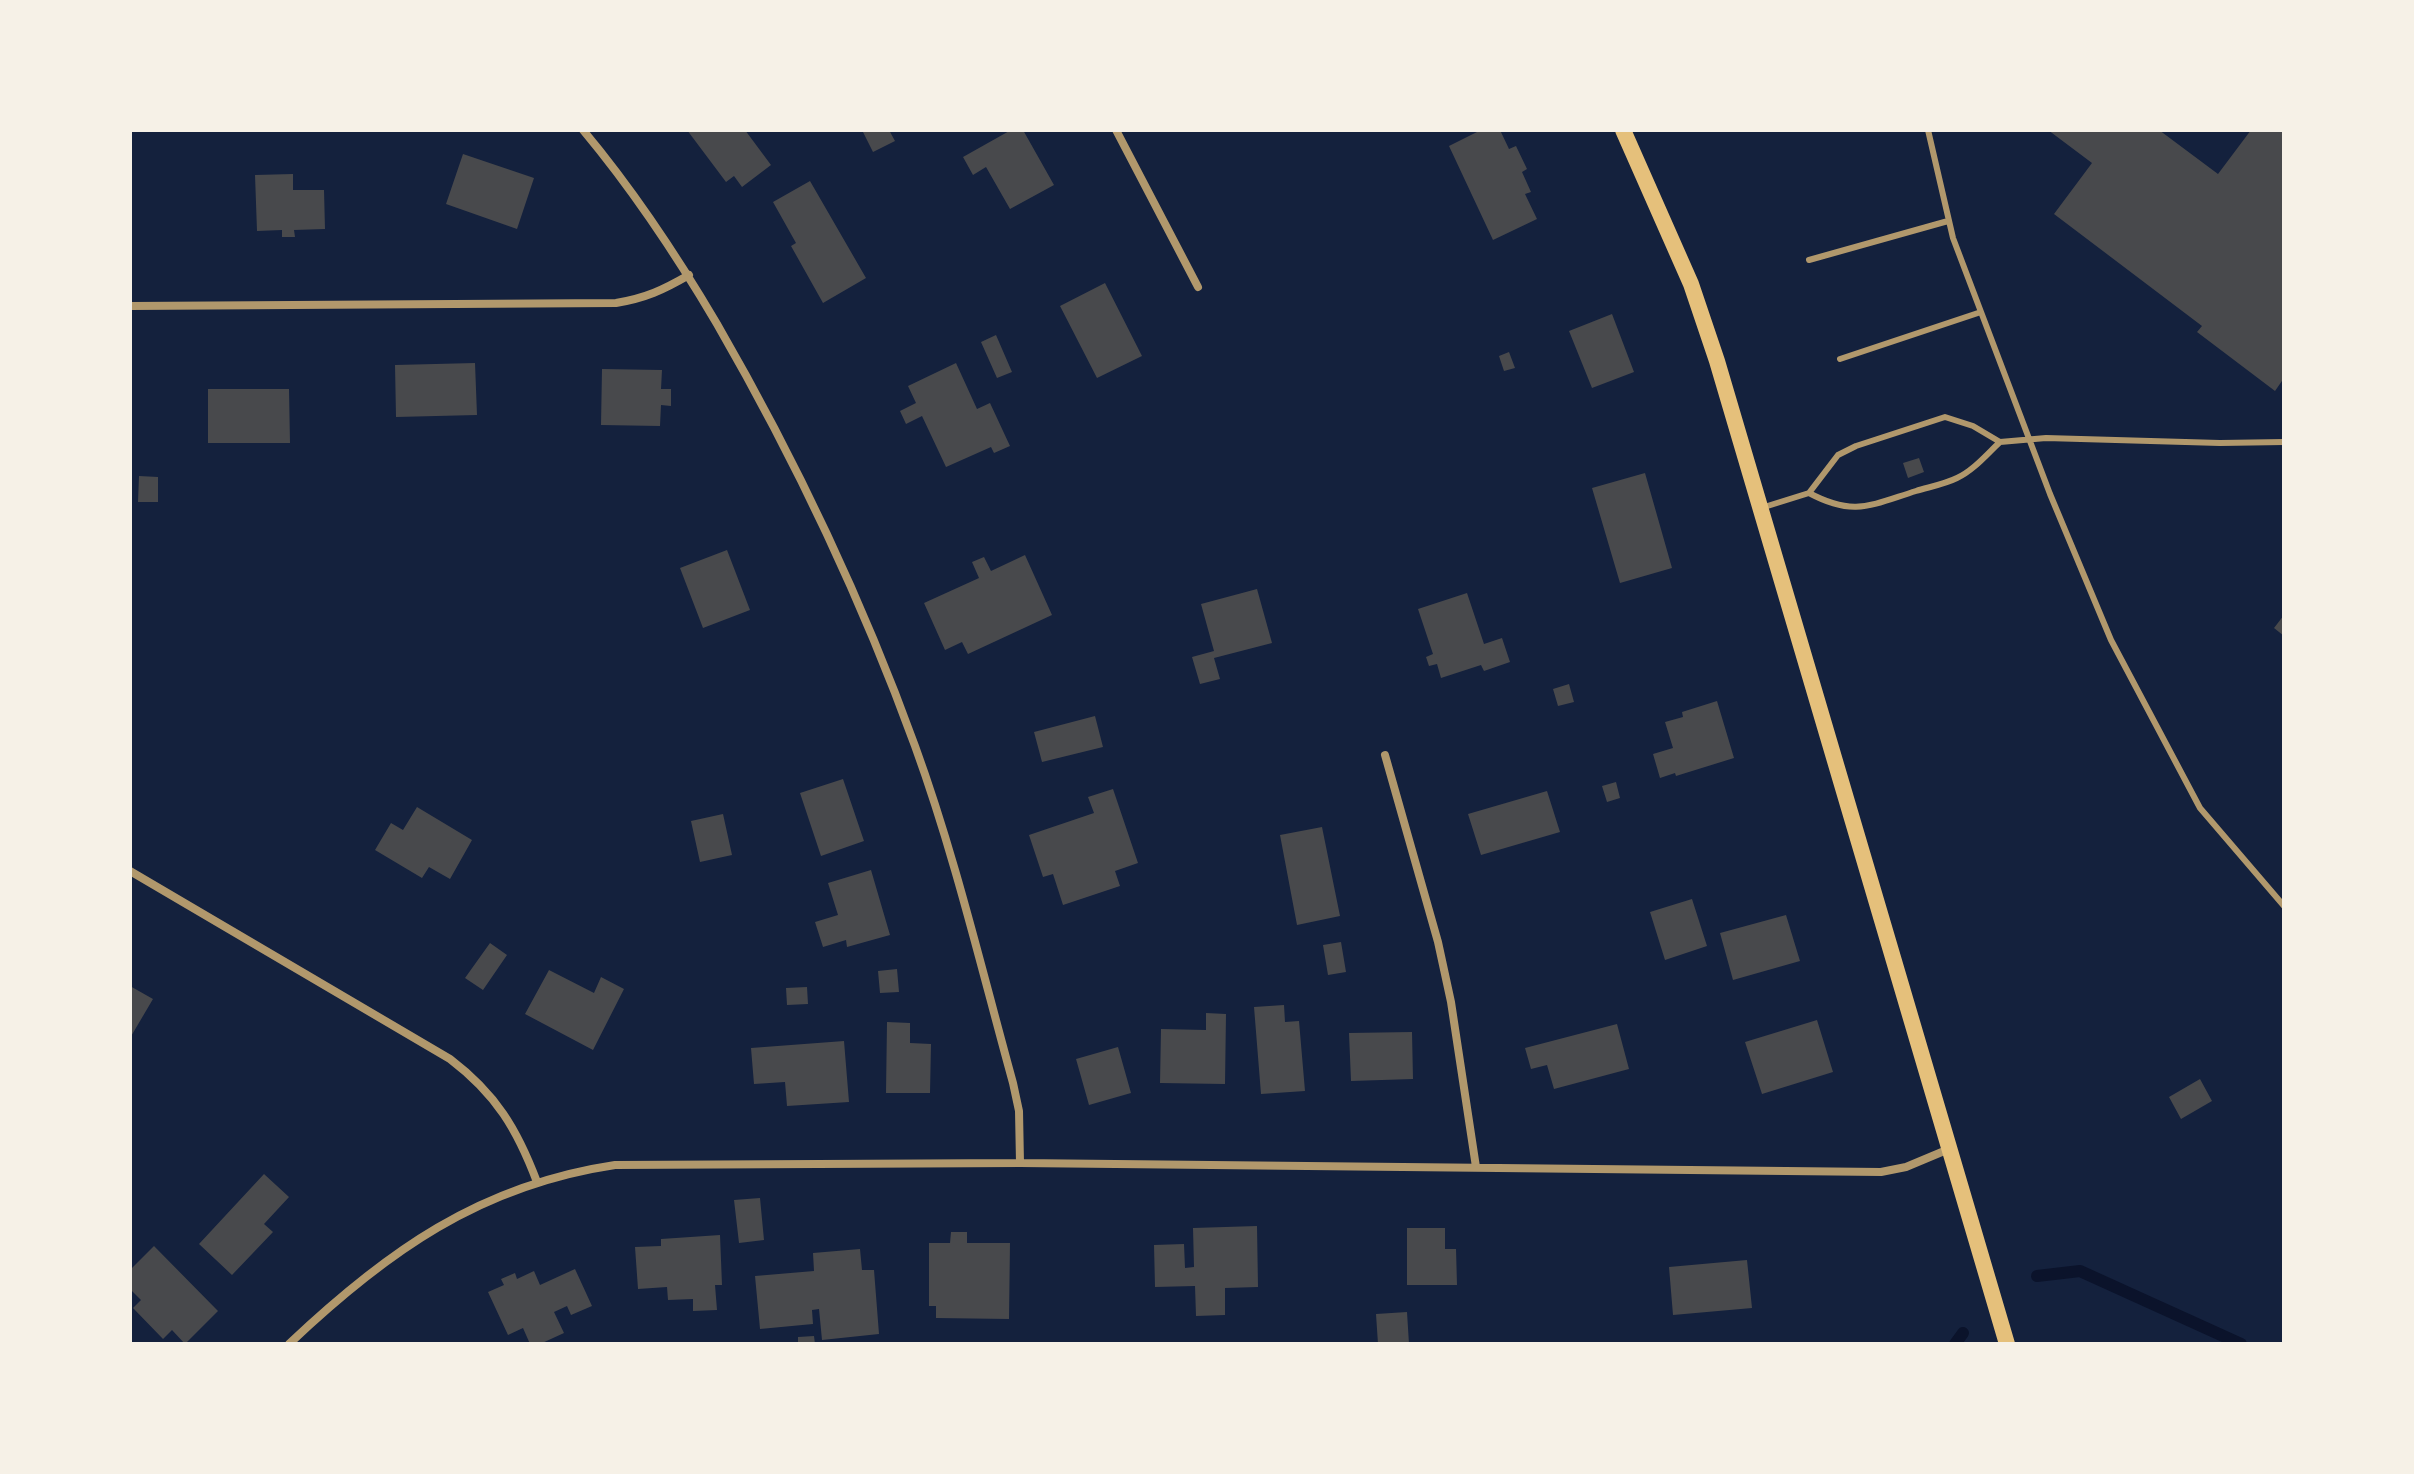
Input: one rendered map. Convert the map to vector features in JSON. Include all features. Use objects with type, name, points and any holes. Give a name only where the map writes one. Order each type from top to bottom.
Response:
[{"type":"main road","points":[[1623,130],[1691,284],[1717,361],[2007,1344]]},
{"type":"street","points":[[583,130],[689,275],[759,397],[815,506],[875,643],[916,748],[1013,1083],[1019,1111],[1020,1163]]},
{"type":"street","points":[[1116,130],[1198,287]]},
{"type":"street","points":[[130,306],[616,303],[652,295],[689,275]]},
{"type":"street","points":[[1385,755],[1442,957],[1476,1167]]},
{"type":"street","points":[[130,871],[450,1059],[475,1078],[513,1126],[537,1182]]},
{"type":"street","points":[[289,1344],[346,1293],[423,1235],[461,1214],[537,1182],[615,1165],[1020,1163],[1881,1172],[1906,1167],[1950,1148]]},
{"type":"lane","points":[[1928,130],[1948,221],[2029,439],[2111,640],[2200,808],[2284,906]]},
{"type":"lane","points":[[1809,260],[1948,221]]},
{"type":"lane","points":[[1840,359],[1981,312]]},
{"type":"lane","points":[[1761,508],[1809,493],[1838,455],[1856,446],[1945,417],[1973,426],[2000,442],[2029,439],[2284,442]]},
{"type":"lane","points":[[1809,493],[1830,504],[1852,508],[1874,505],[1958,478],[2000,442]]},
{"type":"building","points":[[687,130],[745,130],[771,165],[742,187],[734,176],[726,182]]},
{"type":"building","points":[[862,130],[889,130],[895,141],[873,152]]},
{"type":"building","points":[[1011,130],[1023,130],[1054,185],[1010,209],[986,167],[973,175],[963,157]]},
{"type":"building","points":[[1481,130],[1500,130],[1509,149],[1516,146],[1527,169],[1522,172],[1531,192],[1525,194],[1537,219],[1493,240],[1449,146]]},
{"type":"building","points":[[2048,130],[2159,130],[2218,174],[2251,130],[2284,130],[2284,378],[2275,391],[2197,332],[2202,326],[2054,214],[2092,163]]},
{"type":"building","points":[[463,154],[534,178],[517,229],[446,204]]},
{"type":"building","points":[[293,174],[293,190],[324,190],[325,229],[294,230],[295,237],[282,237],[282,230],[257,231],[255,175]]},
{"type":"building","points":[[810,181],[866,278],[823,303],[791,246],[796,243],[773,202]]},
{"type":"building","points":[[1105,283],[1142,356],[1097,378],[1060,306]]},
{"type":"building","points":[[1612,314],[1634,372],[1592,388],[1569,331]]},
{"type":"building","points":[[996,335],[1012,372],[997,378],[981,342]]},
{"type":"building","points":[[1509,352],[1515,368],[1504,371],[1499,356]]},
{"type":"building","points":[[475,363],[477,415],[396,417],[395,365]]},
{"type":"building","points":[[956,363],[977,409],[990,403],[1010,446],[994,453],[991,447],[946,467],[922,416],[906,424],[900,411],[916,403],[908,386]]},
{"type":"building","points":[[602,369],[662,370],[661,389],[671,389],[671,406],[661,405],[660,426],[601,425]]},
{"type":"building","points":[[208,389],[289,389],[290,443],[208,443]]},
{"type":"building","points":[[1919,458],[1924,472],[1908,478],[1903,463]]},
{"type":"building","points":[[1645,473],[1672,568],[1620,583],[1592,488]]},
{"type":"building","points":[[139,476],[158,477],[158,502],[138,502]]},
{"type":"building","points":[[727,550],[750,610],[703,628],[680,568]]},
{"type":"building","points":[[1025,555],[1052,615],[968,654],[962,642],[945,650],[924,603],[979,578],[972,562],[984,557],[991,571]]},
{"type":"building","points":[[1257,589],[1272,643],[1214,658],[1220,679],[1200,684],[1192,657],[1214,651],[1201,604]]},
{"type":"building","points":[[1467,593],[1484,644],[1502,638],[1510,662],[1484,671],[1481,665],[1441,678],[1437,664],[1429,666],[1426,657],[1433,654],[1418,609]]},
{"type":"building","points":[[2284,615],[2284,636],[2274,628]]},
{"type":"building","points":[[1569,684],[1574,702],[1558,706],[1553,689]]},
{"type":"building","points":[[1717,701],[1734,758],[1660,778],[1653,754],[1673,748],[1665,722],[1683,717],[1682,712]]},
{"type":"building","points":[[1095,716],[1103,747],[1042,762],[1034,732]]},
{"type":"building","points":[[843,779],[864,841],[821,856],[800,793]]},
{"type":"building","points":[[1616,782],[1620,798],[1607,802],[1602,786]]},
{"type":"building","points":[[1113,789],[1138,863],[1115,871],[1120,886],[1063,905],[1053,874],[1043,877],[1029,835],[1094,813],[1088,797]]},
{"type":"building","points":[[1547,791],[1560,832],[1481,855],[1468,814]]},
{"type":"building","points":[[417,807],[472,840],[450,879],[429,867],[422,878],[375,850],[391,823],[403,830]]},
{"type":"building","points":[[723,814],[732,855],[700,862],[691,821]]},
{"type":"building","points":[[1322,827],[1340,916],[1297,925],[1280,835]]},
{"type":"building","points":[[871,870],[890,935],[847,947],[846,940],[823,947],[815,922],[838,915],[828,883]]},
{"type":"building","points":[[1692,899],[1707,946],[1665,960],[1650,912]]},
{"type":"building","points":[[1786,915],[1800,961],[1733,980],[1720,933]]},
{"type":"building","points":[[1341,942],[1346,972],[1328,975],[1323,945]]},
{"type":"building","points":[[490,943],[507,955],[483,990],[465,978]]},
{"type":"building","points":[[897,969],[899,992],[880,993],[878,971]]},
{"type":"building","points":[[549,970],[594,993],[601,977],[624,989],[593,1050],[525,1014]]},
{"type":"building","points":[[130,986],[153,999],[130,1038]]},
{"type":"building","points":[[807,987],[808,1004],[787,1005],[786,988]]},
{"type":"building","points":[[1284,1005],[1285,1022],[1299,1021],[1305,1091],[1261,1094],[1254,1007]]},
{"type":"building","points":[[1206,1013],[1226,1014],[1225,1084],[1160,1083],[1161,1029],[1206,1030]]},
{"type":"building","points":[[1817,1020],[1833,1072],[1762,1094],[1745,1042]]},
{"type":"building","points":[[887,1022],[910,1023],[910,1043],[931,1044],[930,1093],[886,1093]]},
{"type":"building","points":[[1617,1024],[1629,1069],[1554,1089],[1547,1065],[1531,1069],[1525,1048]]},
{"type":"building","points":[[1412,1032],[1413,1079],[1351,1081],[1349,1033]]},
{"type":"building","points":[[844,1041],[849,1102],[787,1106],[785,1082],[754,1084],[751,1048]]},
{"type":"building","points":[[1118,1047],[1131,1093],[1089,1105],[1076,1059]]},
{"type":"building","points":[[2200,1079],[2212,1101],[2181,1119],[2169,1097]]},
{"type":"building","points":[[264,1174],[289,1197],[264,1224],[273,1232],[232,1275],[199,1244]]},
{"type":"building","points":[[760,1198],[764,1240],[739,1243],[734,1200]]},
{"type":"building","points":[[1257,1226],[1258,1287],[1225,1288],[1225,1315],[1196,1316],[1195,1286],[1155,1287],[1154,1245],[1184,1244],[1185,1268],[1194,1267],[1193,1228]]},
{"type":"building","points":[[1407,1228],[1445,1228],[1445,1249],[1456,1249],[1457,1285],[1407,1285]]},
{"type":"building","points":[[951,1232],[967,1232],[967,1243],[1010,1243],[1009,1319],[936,1318],[936,1306],[929,1306],[929,1243],[950,1243]]},
{"type":"building","points":[[720,1235],[722,1285],[715,1285],[717,1310],[693,1311],[693,1299],[668,1300],[667,1287],[638,1289],[635,1247],[661,1246],[661,1239]]},
{"type":"building","points":[[154,1246],[218,1311],[185,1344],[172,1330],[163,1339],[133,1308],[141,1300],[130,1289],[130,1270]]},
{"type":"building","points":[[860,1249],[862,1270],[874,1270],[879,1334],[822,1340],[819,1309],[812,1310],[813,1324],[760,1329],[755,1276],[814,1271],[813,1253]]},
{"type":"building","points":[[1747,1260],[1752,1308],[1673,1315],[1669,1267]]},
{"type":"building","points":[[575,1269],[592,1306],[571,1315],[567,1306],[554,1312],[564,1333],[540,1344],[530,1344],[523,1328],[508,1335],[488,1292],[504,1285],[501,1279],[515,1273],[517,1279],[534,1271],[540,1285]]},
{"type":"building","points":[[1407,1312],[1409,1344],[1378,1344],[1376,1314]]},
{"type":"building","points":[[814,1336],[815,1344],[798,1344],[798,1337]]},
{"type":"waterway","points":[[2037,1276],[2080,1271],[2241,1344]]},
{"type":"waterway","points":[[1955,1344],[1963,1333]]}]
